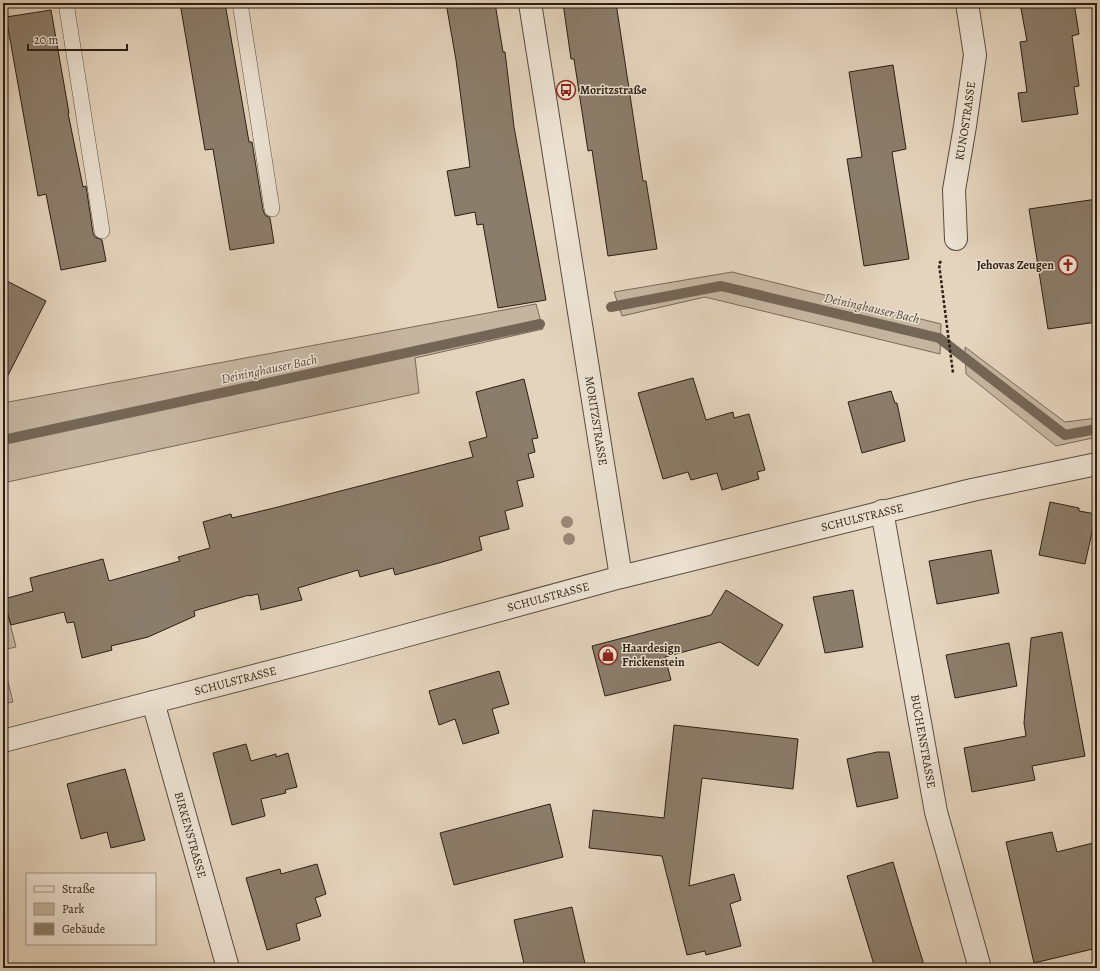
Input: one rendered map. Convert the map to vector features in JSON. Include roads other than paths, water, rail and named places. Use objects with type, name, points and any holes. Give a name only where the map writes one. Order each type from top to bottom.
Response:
[{"type":"street","name":"MORITZSTRASSE","points":[[530,3],[622,577]]},
{"type":"street","name":"KUNOSTRASSE","points":[[956,239],[954,190],[975,55],[967,3]]},
{"type":"street","name":"SCHULSTRASSE","points":[[3,741],[342,653],[622,577],[882,511],[998,484],[1097,464]]},
{"type":"street","name":"BUCHENSTRASSE","points":[[882,511],[936,812],[980,968]]},
{"type":"street","name":"BIRKENSTRASSE","points":[[153,702],[228,968]]},
{"type":"lane","points":[[66,3],[102,231]]},
{"type":"lane","points":[[240,3],[272,210]]},
{"type":"waterway","name":"Deininghauser Bach","points":[[611,307],[721,286],[939,338],[1065,435],[1097,429]]},
{"type":"waterway","name":"Deininghauser Bach","points":[[3,440],[540,324]]},
{"type":"place","name":"Moritzstraße","points":[[566,90]]},
{"type":"place","name":"Jehovas Zeugen","points":[[1068,265]]},
{"type":"place","name":"Haardesign Frickenstein","points":[[608,655]]}]
